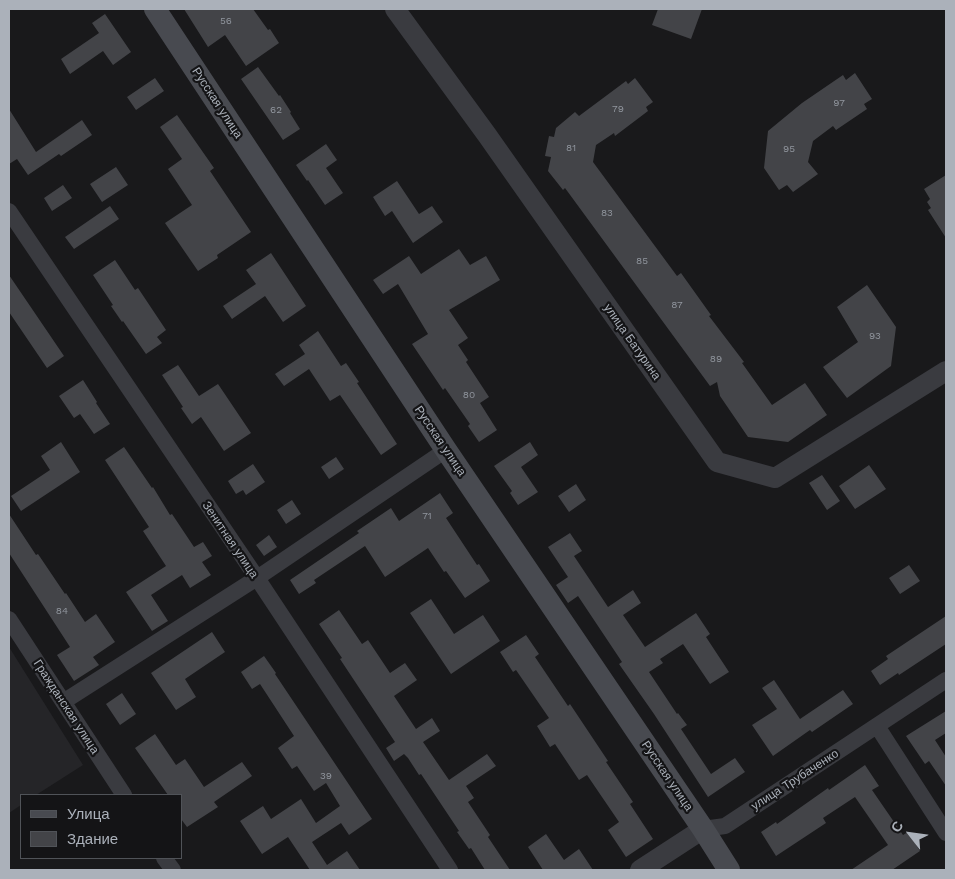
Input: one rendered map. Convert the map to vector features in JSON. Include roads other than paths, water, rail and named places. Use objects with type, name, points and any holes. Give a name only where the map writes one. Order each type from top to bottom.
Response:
[{"type":"main road","name":"Русская улица","points":[[155,9],[446,450],[729,870]]},
{"type":"street","name":"улица Батурина","points":[[396,9],[717,462],[775,478],[946,371]]},
{"type":"street","name":"Зенитная улица","points":[[9,211],[257,578],[450,870]]},
{"type":"street","points":[[63,702],[257,578],[446,450]]},
{"type":"street","name":"Гражданская улица","points":[[9,620],[123,794]]},
{"type":"street","name":"улица Трубаченко","points":[[640,870],[703,829],[725,826],[946,680]]},
{"type":"street","points":[[876,726],[946,832]]},
{"type":"street","points":[[165,859],[172,870]]}]
